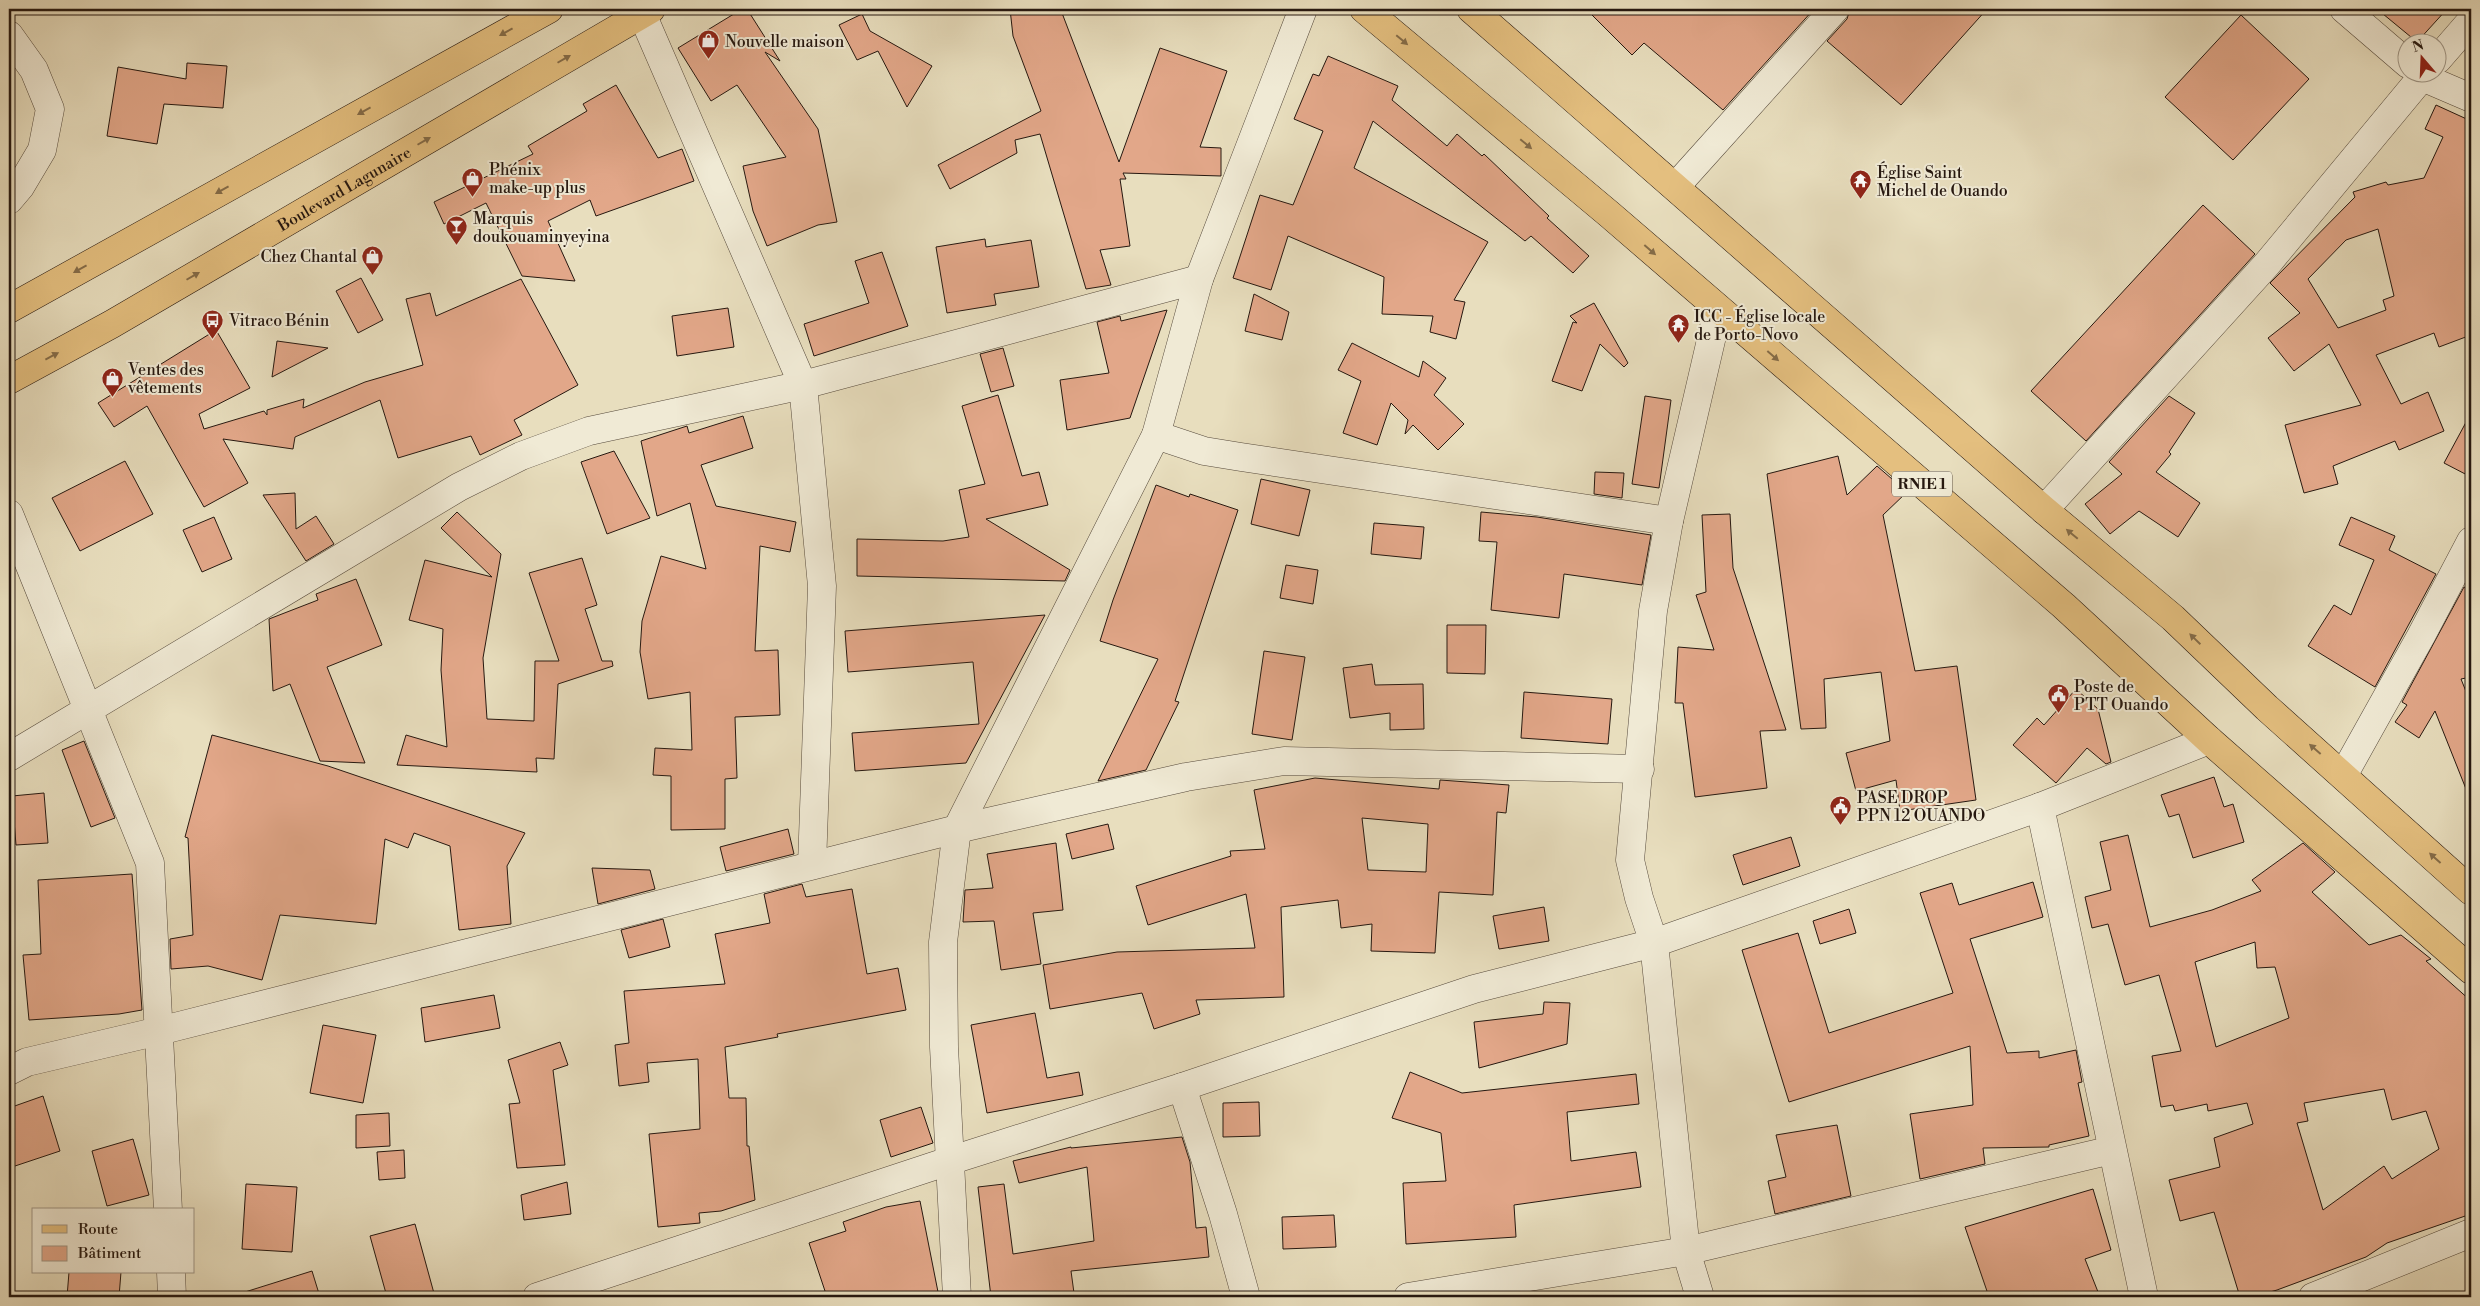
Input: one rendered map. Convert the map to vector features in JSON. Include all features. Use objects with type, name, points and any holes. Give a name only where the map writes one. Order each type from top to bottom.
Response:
[{"type":"main road","points":[[9,309],[549,9]]},
{"type":"main road","name":"RNIE 1","points":[[1364,9],[1609,214],[1718,310],[2064,606],[2209,740],[2471,970]]},
{"type":"main road","points":[[1471,9],[1676,186],[1741,247],[2044,510],[2173,618],[2267,708],[2344,774],[2471,891]]},
{"type":"main road","name":"Boulevard Lagunaire","points":[[9,380],[112,324],[646,11]]},
{"type":"street","points":[[957,1297],[952,1160],[944,1047],[943,942],[957,829],[1156,435],[1199,279],[1303,9]]},
{"type":"street","points":[[1676,186],[1835,9]]},
{"type":"street","points":[[2344,9],[2398,51]]},
{"type":"street","points":[[646,11],[803,385],[822,586],[812,865]]},
{"type":"street","points":[[2448,44],[2471,21]]},
{"type":"street","points":[[9,35],[34,70],[50,109],[42,150],[20,187],[9,200]]},
{"type":"street","points":[[2044,510],[2267,264],[2412,82]]},
{"type":"street","points":[[2444,82],[2471,98]]},
{"type":"street","points":[[9,757],[459,487],[521,456],[589,431],[803,385],[1199,279]]},
{"type":"street","points":[[1700,1297],[1686,1251],[1654,943],[1639,898],[1630,860],[1640,769],[1653,611],[1669,521],[1718,310]]},
{"type":"street","points":[[1156,435],[1204,450],[1241,457],[1669,521]]},
{"type":"street","points":[[9,514],[86,710],[150,863],[168,1208]]},
{"type":"street","points":[[2344,774],[2421,636],[2471,541]]},
{"type":"street","points":[[537,1297],[952,1160],[1182,1087],[1474,989],[1654,943],[2040,808],[2209,740]]},
{"type":"street","points":[[9,1071],[27,1062],[159,1032],[812,865],[957,829],[1186,777],[1284,762],[1640,769]]},
{"type":"street","points":[[2040,808],[2144,1297]]},
{"type":"street","points":[[1182,1087],[1223,1214],[1246,1297]]},
{"type":"street","points":[[1408,1297],[1686,1251],[2112,1150]]},
{"type":"street","points":[[2313,1297],[2360,1288],[2471,1233]]},
{"type":"street","points":[[171,1274],[172,1297]]},
{"type":"building","points":[[742,9],[747,9],[780,61],[765,52],[818,129],[837,222],[818,225],[767,246],[753,211],[743,166],[786,157],[737,85],[711,101],[678,48]]},
{"type":"building","points":[[1010,9],[1049,9],[1062,13],[1119,162],[1160,48],[1227,71],[1200,147],[1221,148],[1221,176],[1123,173],[1126,179],[1120,179],[1130,246],[1100,250],[1111,285],[1086,289],[1040,134],[1015,140],[1017,153],[950,189],[938,165],[1041,111],[1013,36]]},
{"type":"building","points":[[1586,9],[1814,9],[1723,110],[1644,43],[1632,55]]},
{"type":"building","points":[[1850,9],[1987,9],[1901,105],[1827,41],[1847,19]]},
{"type":"building","points":[[2377,9],[2447,9],[2426,32],[2405,32]]},
{"type":"building","points":[[862,14],[870,31],[932,66],[907,107],[878,51],[857,60],[839,25]]},
{"type":"building","points":[[2241,15],[2309,79],[2233,160],[2165,97]]},
{"type":"building","points":[[1328,56],[1398,86],[1392,100],[1447,146],[1457,134],[1482,156],[1484,154],[1549,216],[1547,218],[1589,256],[1573,273],[1531,236],[1525,241],[1373,121],[1354,168],[1488,242],[1454,300],[1465,302],[1456,339],[1430,332],[1433,316],[1382,314],[1384,277],[1288,236],[1271,290],[1233,278],[1260,195],[1293,205],[1323,131],[1294,119],[1313,74],[1319,76]]},
{"type":"building","points":[[187,63],[227,66],[223,108],[164,104],[157,144],[107,136],[118,67],[186,79]]},
{"type":"building","points":[[616,85],[658,158],[682,149],[694,181],[596,216],[590,200],[548,221],[575,281],[522,276],[486,203],[444,224],[434,202],[533,154],[528,146],[587,111],[583,104]]},
{"type":"building","points":[[2436,105],[2471,121],[2471,335],[2439,347],[2434,333],[2376,355],[2401,404],[2428,392],[2444,431],[2399,450],[2395,441],[2333,466],[2338,484],[2304,493],[2285,425],[2361,405],[2329,344],[2294,371],[2268,338],[2300,313],[2270,283],[2355,197],[2353,192],[2386,182],[2388,185],[2424,178],[2443,137],[2425,129]],"holes":[[[2378,229],[2394,296],[2383,300],[2386,310],[2338,328],[2308,279],[2346,240]]]},
{"type":"building","points":[[2203,205],[2255,254],[2086,441],[2031,391]]},
{"type":"building","points":[[985,239],[986,247],[1031,240],[1039,287],[994,294],[996,305],[947,313],[936,247]]},
{"type":"building","points":[[882,252],[908,326],[814,356],[804,324],[869,303],[855,261]]},
{"type":"building","points":[[361,278],[383,320],[358,333],[336,291]]},
{"type":"building","points":[[521,279],[578,385],[514,420],[522,435],[480,455],[471,436],[398,458],[380,400],[295,437],[293,449],[223,439],[248,483],[204,507],[147,406],[114,427],[98,403],[216,330],[250,388],[199,414],[204,429],[264,411],[267,415],[267,410],[304,399],[303,408],[365,382],[423,365],[406,299],[430,293],[436,316]]},
{"type":"building","points":[[1254,294],[1289,312],[1282,340],[1245,331]]},
{"type":"building","points":[[1594,303],[1628,363],[1624,367],[1600,344],[1582,391],[1552,381],[1573,322],[1577,323],[1570,316]]},
{"type":"building","points":[[728,308],[734,347],[677,356],[672,316]]},
{"type":"building","points":[[1167,310],[1130,418],[1067,430],[1060,380],[1109,373],[1097,322],[1120,316],[1121,321]]},
{"type":"building","points":[[277,341],[328,348],[272,377]]},
{"type":"building","points":[[1352,343],[1419,377],[1423,361],[1446,378],[1434,395],[1464,424],[1438,450],[1413,425],[1405,434],[1408,420],[1391,403],[1377,445],[1343,433],[1361,381],[1338,370]]},
{"type":"building","points":[[1003,348],[1014,386],[991,392],[980,354]]},
{"type":"building","points":[[998,395],[1022,476],[1039,472],[1048,505],[986,519],[1070,570],[1065,581],[857,576],[857,539],[943,541],[969,537],[959,490],[985,484],[962,406]]},
{"type":"building","points":[[1645,396],[1671,400],[1659,488],[1632,484]]},
{"type":"building","points":[[2169,396],[2195,413],[2169,452],[2171,454],[2156,472],[2200,503],[2178,537],[2139,511],[2110,534],[2085,504],[2122,474],[2109,462]]},
{"type":"building","points":[[2471,413],[2471,477],[2444,463]]},
{"type":"building","points":[[743,416],[753,448],[701,465],[716,506],[796,522],[790,552],[760,546],[755,651],[778,650],[780,715],[735,717],[737,778],[725,779],[725,829],[671,830],[671,776],[653,775],[655,748],[692,750],[690,692],[648,699],[640,652],[642,621],[661,556],[706,569],[690,503],[657,516],[641,441],[687,426],[689,433]]},
{"type":"building","points":[[614,451],[650,518],[607,534],[581,462]]},
{"type":"building","points":[[1838,456],[1847,495],[1877,466],[1907,492],[1883,515],[1915,671],[1957,666],[1976,800],[1900,811],[1896,780],[1856,791],[1846,753],[1890,741],[1881,672],[1824,679],[1826,728],[1801,729],[1767,474]]},
{"type":"building","points":[[125,461],[153,514],[80,551],[52,498]]},
{"type":"building","points":[[1595,472],[1624,473],[1622,498],[1594,494]]},
{"type":"building","points":[[1261,479],[1310,490],[1299,536],[1251,524]]},
{"type":"building","points":[[1156,485],[1189,497],[1190,494],[1238,510],[1175,701],[1179,702],[1146,770],[1098,781],[1158,659],[1100,641],[1113,600]]},
{"type":"building","points":[[295,493],[296,529],[316,516],[334,544],[306,561],[263,495]]},
{"type":"building","points":[[457,512],[501,554],[483,658],[487,719],[534,721],[535,661],[559,661],[529,573],[582,558],[597,605],[585,609],[602,661],[612,661],[613,666],[558,684],[554,759],[536,758],[537,772],[397,765],[406,735],[447,747],[441,670],[443,629],[409,620],[425,560],[492,577],[441,528]]},
{"type":"building","points":[[1481,512],[1537,517],[1651,535],[1642,585],[1564,574],[1559,618],[1491,610],[1497,542],[1479,541]]},
{"type":"building","points":[[1730,514],[1733,568],[1786,730],[1760,731],[1767,788],[1695,797],[1683,703],[1675,703],[1678,647],[1714,650],[1696,595],[1706,592],[1702,515]]},
{"type":"building","points":[[214,517],[232,559],[202,572],[183,530]]},
{"type":"building","points":[[2351,517],[2395,536],[2389,550],[2436,574],[2375,687],[2308,646],[2334,605],[2351,615],[2374,560],[2339,545]]},
{"type":"building","points":[[1374,523],[1424,527],[1421,559],[1371,554]]},
{"type":"building","points":[[1286,565],[1318,570],[1313,604],[1280,598]]},
{"type":"building","points":[[356,579],[382,645],[327,667],[365,763],[320,761],[290,684],[273,691],[269,619],[318,600],[316,594]]},
{"type":"building","points":[[2464,587],[2471,591],[2471,677],[2461,679],[2471,704],[2471,799],[2435,711],[2419,738],[2395,722],[2407,705],[2402,702]]},
{"type":"building","points":[[1045,615],[966,763],[855,771],[852,733],[979,724],[973,662],[848,672],[845,631]]},
{"type":"building","points":[[1447,625],[1486,625],[1485,674],[1447,673]]},
{"type":"building","points":[[1264,651],[1305,657],[1292,740],[1252,734]]},
{"type":"building","points":[[1372,664],[1375,685],[1423,684],[1424,729],[1390,730],[1390,713],[1350,718],[1343,668]]},
{"type":"building","points":[[2076,689],[2098,709],[2111,762],[2106,764],[2087,748],[2056,783],[2013,745],[2037,718],[2044,725]]},
{"type":"building","points":[[1524,692],[1612,699],[1608,744],[1521,738]]},
{"type":"building","points":[[212,735],[328,766],[525,833],[507,866],[511,924],[459,930],[450,846],[414,833],[408,848],[385,839],[376,924],[280,915],[262,980],[208,966],[171,969],[170,939],[193,935],[188,838],[185,837]]},
{"type":"building","points":[[84,741],[115,818],[91,827],[62,750]]},
{"type":"building","points":[[2214,777],[2224,807],[2233,804],[2244,842],[2193,858],[2179,814],[2169,817],[2161,795]]},
{"type":"building","points":[[1315,778],[1439,789],[1440,780],[1509,785],[1506,813],[1497,812],[1493,895],[1439,892],[1435,953],[1371,951],[1372,924],[1341,928],[1338,900],[1281,907],[1284,997],[1196,1000],[1200,1014],[1154,1029],[1142,993],[1050,1009],[1043,965],[1117,952],[1255,948],[1246,894],[1148,925],[1136,886],[1231,856],[1230,851],[1265,849],[1254,790]],"holes":[[[1362,818],[1428,824],[1426,872],[1368,870]]]},
{"type":"building","points":[[44,793],[48,843],[16,845],[12,796]]},
{"type":"building","points":[[1108,824],[1114,849],[1072,859],[1066,834]]},
{"type":"building","points":[[788,829],[794,854],[726,871],[720,847]]},
{"type":"building","points":[[2128,835],[2150,927],[2212,910],[2261,891],[2252,880],[2303,843],[2335,872],[2312,892],[2369,945],[2401,935],[2431,959],[2426,961],[2471,1001],[2471,1214],[2387,1243],[2366,1257],[2277,1290],[2253,1297],[2240,1297],[2214,1212],[2180,1221],[2169,1180],[2220,1167],[2214,1138],[2253,1124],[2247,1103],[2208,1111],[2207,1104],[2175,1111],[2173,1105],[2161,1107],[2152,1056],[2181,1051],[2159,975],[2125,985],[2108,924],[2092,928],[2085,897],[2111,890],[2100,842]],"holes":[[[2255,942],[2257,968],[2275,967],[2289,1018],[2216,1047],[2195,962]],[[2384,1089],[2392,1120],[2426,1111],[2439,1149],[2392,1179],[2384,1166],[2323,1210],[2297,1123],[2308,1121],[2304,1103]]]},
{"type":"building","points":[[1791,837],[1800,866],[1743,885],[1733,855]]},
{"type":"building","points":[[1056,843],[1063,910],[1033,913],[1041,964],[1001,970],[994,921],[963,922],[965,890],[993,888],[987,854]]},
{"type":"building","points":[[592,868],[650,870],[655,889],[598,904]]},
{"type":"building","points":[[132,874],[142,1010],[119,1014],[29,1020],[23,955],[41,954],[38,880]]},
{"type":"building","points":[[2033,882],[2043,917],[1970,939],[2007,1053],[2039,1051],[2039,1058],[2076,1050],[2082,1082],[2078,1083],[2089,1136],[2049,1145],[2049,1147],[1983,1148],[1985,1164],[1920,1179],[1910,1114],[1973,1105],[1970,1046],[1789,1102],[1742,950],[1798,933],[1829,1033],[1953,993],[1920,893],[1952,883],[1959,905]]},
{"type":"building","points":[[802,884],[806,897],[852,889],[867,974],[898,968],[906,1010],[777,1034],[778,1037],[725,1047],[729,1098],[746,1098],[747,1146],[749,1146],[755,1200],[721,1211],[699,1213],[700,1223],[658,1227],[649,1134],[700,1129],[698,1059],[647,1063],[649,1082],[619,1086],[615,1045],[629,1043],[624,991],[725,984],[715,934],[770,923],[764,894]]},
{"type":"building","points":[[1544,907],[1549,941],[1499,949],[1493,916]]},
{"type":"building","points":[[1849,909],[1856,933],[1820,944],[1813,921]]},
{"type":"building","points":[[663,919],[670,947],[629,958],[621,930]]},
{"type":"building","points":[[494,995],[500,1028],[425,1042],[421,1008]]},
{"type":"building","points":[[1544,1002],[1570,1003],[1567,1044],[1479,1068],[1474,1022],[1543,1014]]},
{"type":"building","points":[[1035,1013],[1047,1078],[1079,1072],[1083,1095],[987,1113],[971,1025]]},
{"type":"building","points":[[323,1025],[376,1035],[363,1103],[310,1093]]},
{"type":"building","points":[[560,1042],[568,1065],[553,1070],[565,1165],[517,1168],[509,1104],[520,1103],[508,1060]]},
{"type":"building","points":[[1410,1072],[1462,1093],[1636,1074],[1639,1104],[1567,1112],[1571,1161],[1636,1152],[1641,1187],[1514,1205],[1516,1237],[1406,1244],[1403,1183],[1446,1181],[1441,1133],[1392,1118]]},
{"type":"building","points":[[43,1096],[60,1151],[9,1168],[9,1108]]},
{"type":"building","points":[[1259,1102],[1260,1136],[1223,1137],[1223,1103]]},
{"type":"building","points":[[921,1107],[933,1143],[891,1157],[880,1120]]},
{"type":"building","points":[[389,1113],[390,1146],[356,1148],[356,1115]]},
{"type":"building","points":[[1837,1125],[1851,1196],[1775,1214],[1768,1181],[1786,1177],[1776,1135]]},
{"type":"building","points":[[1182,1137],[1190,1162],[1196,1228],[1206,1227],[1209,1257],[1071,1271],[1074,1293],[1049,1297],[991,1297],[978,1187],[1004,1184],[1013,1254],[1094,1241],[1087,1167],[1019,1183],[1013,1161],[1071,1147]]},
{"type":"building","points":[[133,1139],[149,1195],[107,1206],[92,1151]]},
{"type":"building","points":[[404,1150],[405,1178],[379,1180],[377,1152]]},
{"type":"building","points":[[567,1182],[571,1214],[524,1220],[521,1195]]},
{"type":"building","points":[[246,1184],[297,1187],[292,1252],[242,1249]]},
{"type":"building","points":[[2093,1189],[2111,1250],[2085,1259],[2100,1297],[1989,1297],[1965,1227]]},
{"type":"building","points":[[920,1201],[939,1297],[827,1297],[809,1243],[846,1231],[843,1222],[886,1207]]},
{"type":"building","points":[[1334,1215],[1336,1247],[1283,1249],[1282,1217]]},
{"type":"building","points":[[415,1224],[435,1297],[387,1297],[370,1236]]},
{"type":"building","points":[[312,1271],[320,1297],[246,1297],[245,1292]]},
{"type":"building","points":[[69,1274],[121,1274],[119,1297],[67,1297]]},
{"type":"place","name":"Nouvelle maison","points":[[709,60]]},
{"type":"place","name":"Phénix make-up plus","points":[[473,197]]},
{"type":"place","name":"Église Saint Michel de Ouando","points":[[1861,200]]},
{"type":"place","name":"Marquis doukouaminyeyina","points":[[457,246]]},
{"type":"place","name":"Chez Chantal","points":[[373,275]]},
{"type":"place","name":"Vitraco Bénin","points":[[213,339]]},
{"type":"place","name":"ICC - Église locale de Porto-Novo","points":[[1678,344]]},
{"type":"place","name":"Ventes des vêtements","points":[[112,397]]},
{"type":"place","name":"Poste de PTT Ouando","points":[[2058,714]]},
{"type":"place","name":"PASE DROP PPN 12 OUANDO","points":[[1841,825]]}]
